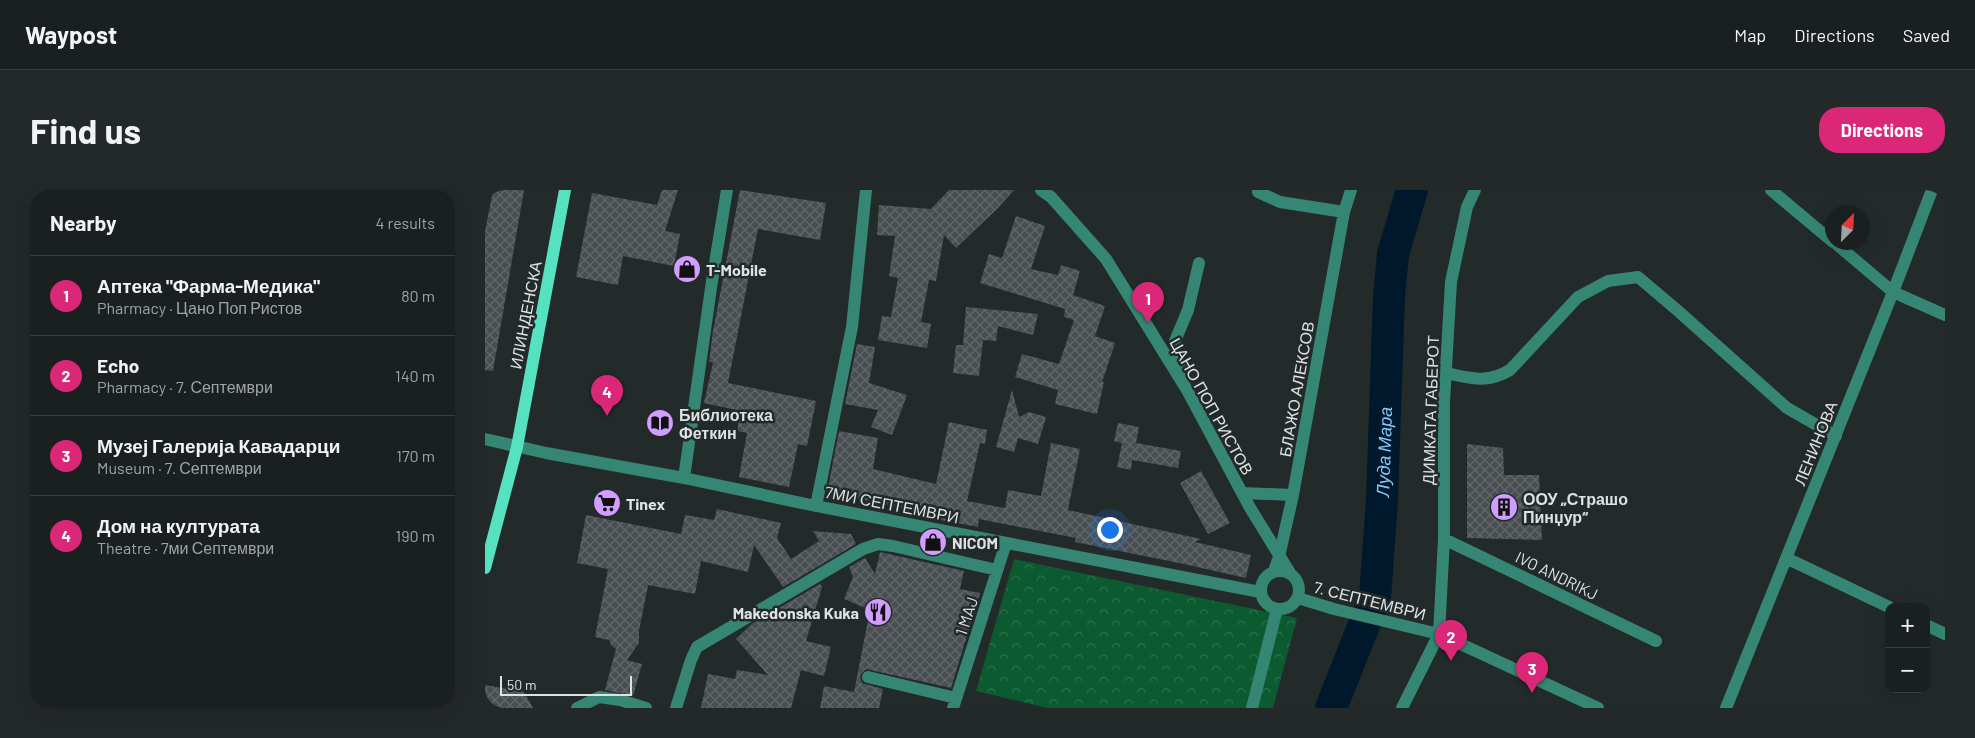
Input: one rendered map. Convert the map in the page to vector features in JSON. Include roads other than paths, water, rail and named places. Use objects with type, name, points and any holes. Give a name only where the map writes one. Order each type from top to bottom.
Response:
[{"type":"main road","name":"ИЛИНДЕНСКА","points":[[485,568],[517,447],[565,190]]},
{"type":"street","points":[[684,478],[697,380],[727,190]]},
{"type":"street","points":[[817,506],[852,326],[865,190]]},
{"type":"street","name":"ЦАНО ПОП РИСТОВ","points":[[1041,190],[1051,197],[1105,259],[1187,390],[1242,493],[1279,557],[1291,573]]},
{"type":"street","name":"БЛАЖО АЛЕКСОВ","points":[[1274,571],[1293,495],[1345,212],[1351,190]]},
{"type":"street","name":"ДИМКАТА ГАБЕРОТ","points":[[1439,634],[1443,539],[1444,402],[1451,282],[1467,207],[1475,190]]},
{"type":"street","points":[[1771,190],[1825,235]]},
{"type":"street","name":"ЛЕНИНОВА","points":[[1726,708],[1836,436],[1932,190]]},
{"type":"street","points":[[1258,192],[1280,202],[1345,212]]},
{"type":"street","points":[[1843,250],[1893,292],[1945,315]]},
{"type":"street","points":[[1187,390],[1175,341],[1188,310],[1199,263]]},
{"type":"street","points":[[1446,373],[1482,380],[1498,377],[1510,370],[1578,297],[1608,281],[1638,277],[1787,408],[1836,436]]},
{"type":"street","name":"7МИ СЕПТЕМВРИ","points":[[485,440],[1260,592]]},
{"type":"street","points":[[1242,493],[1293,495]]},
{"type":"street","name":"IVO ANDRIKJ","points":[[1443,539],[1656,641]]},
{"type":"street","name":"1 MAJ","points":[[868,677],[954,703],[1006,543]]},
{"type":"street","points":[[676,708],[691,660],[697,648],[863,549],[878,544],[893,546],[997,570]]},
{"type":"street","points":[[1787,558],[1885,605]]},
{"type":"street","points":[[1283,570],[1291,573],[1297,580],[1300,590],[1298,598],[1294,604],[1288,607],[1277,609],[1266,603],[1260,592],[1261,583],[1266,576],[1274,571],[1283,570]]},
{"type":"street","name":"7. СЕПТЕМВРИ","points":[[1298,598],[1335,609],[1439,634],[1598,708]]},
{"type":"street","points":[[1252,708],[1277,609]]},
{"type":"street","points":[[1930,627],[1945,634]]},
{"type":"street","points":[[1402,708],[1439,634]]},
{"type":"street","points":[[577,708],[599,697],[620,700],[646,708]]},
{"type":"waterway","name":"Луда Мара","points":[[1331,708],[1375,597],[1382,500],[1389,296],[1393,254],[1412,190]]},
{"type":"place","name":"T-Mobile","points":[[687,269]]},
{"type":"place","name":"Аптека \"Фарма-Медика\"","points":[[1148,323]]},
{"type":"place","name":"Дом на културата","points":[[607,416]]},
{"type":"place","name":"Библиотека Феткин","points":[[660,423]]},
{"type":"place","name":"Tinex","points":[[607,503]]},
{"type":"place","name":"ООУ „Страшо Пинџур“","points":[[1504,507]]},
{"type":"place","name":"NICOM","points":[[933,542]]},
{"type":"place","name":"Makedonska Kuka","points":[[878,612]]},
{"type":"place","name":"Echo","points":[[1451,661]]},
{"type":"place","name":"Музеј Галерија Кавадарци","points":[[1532,693]]}]
